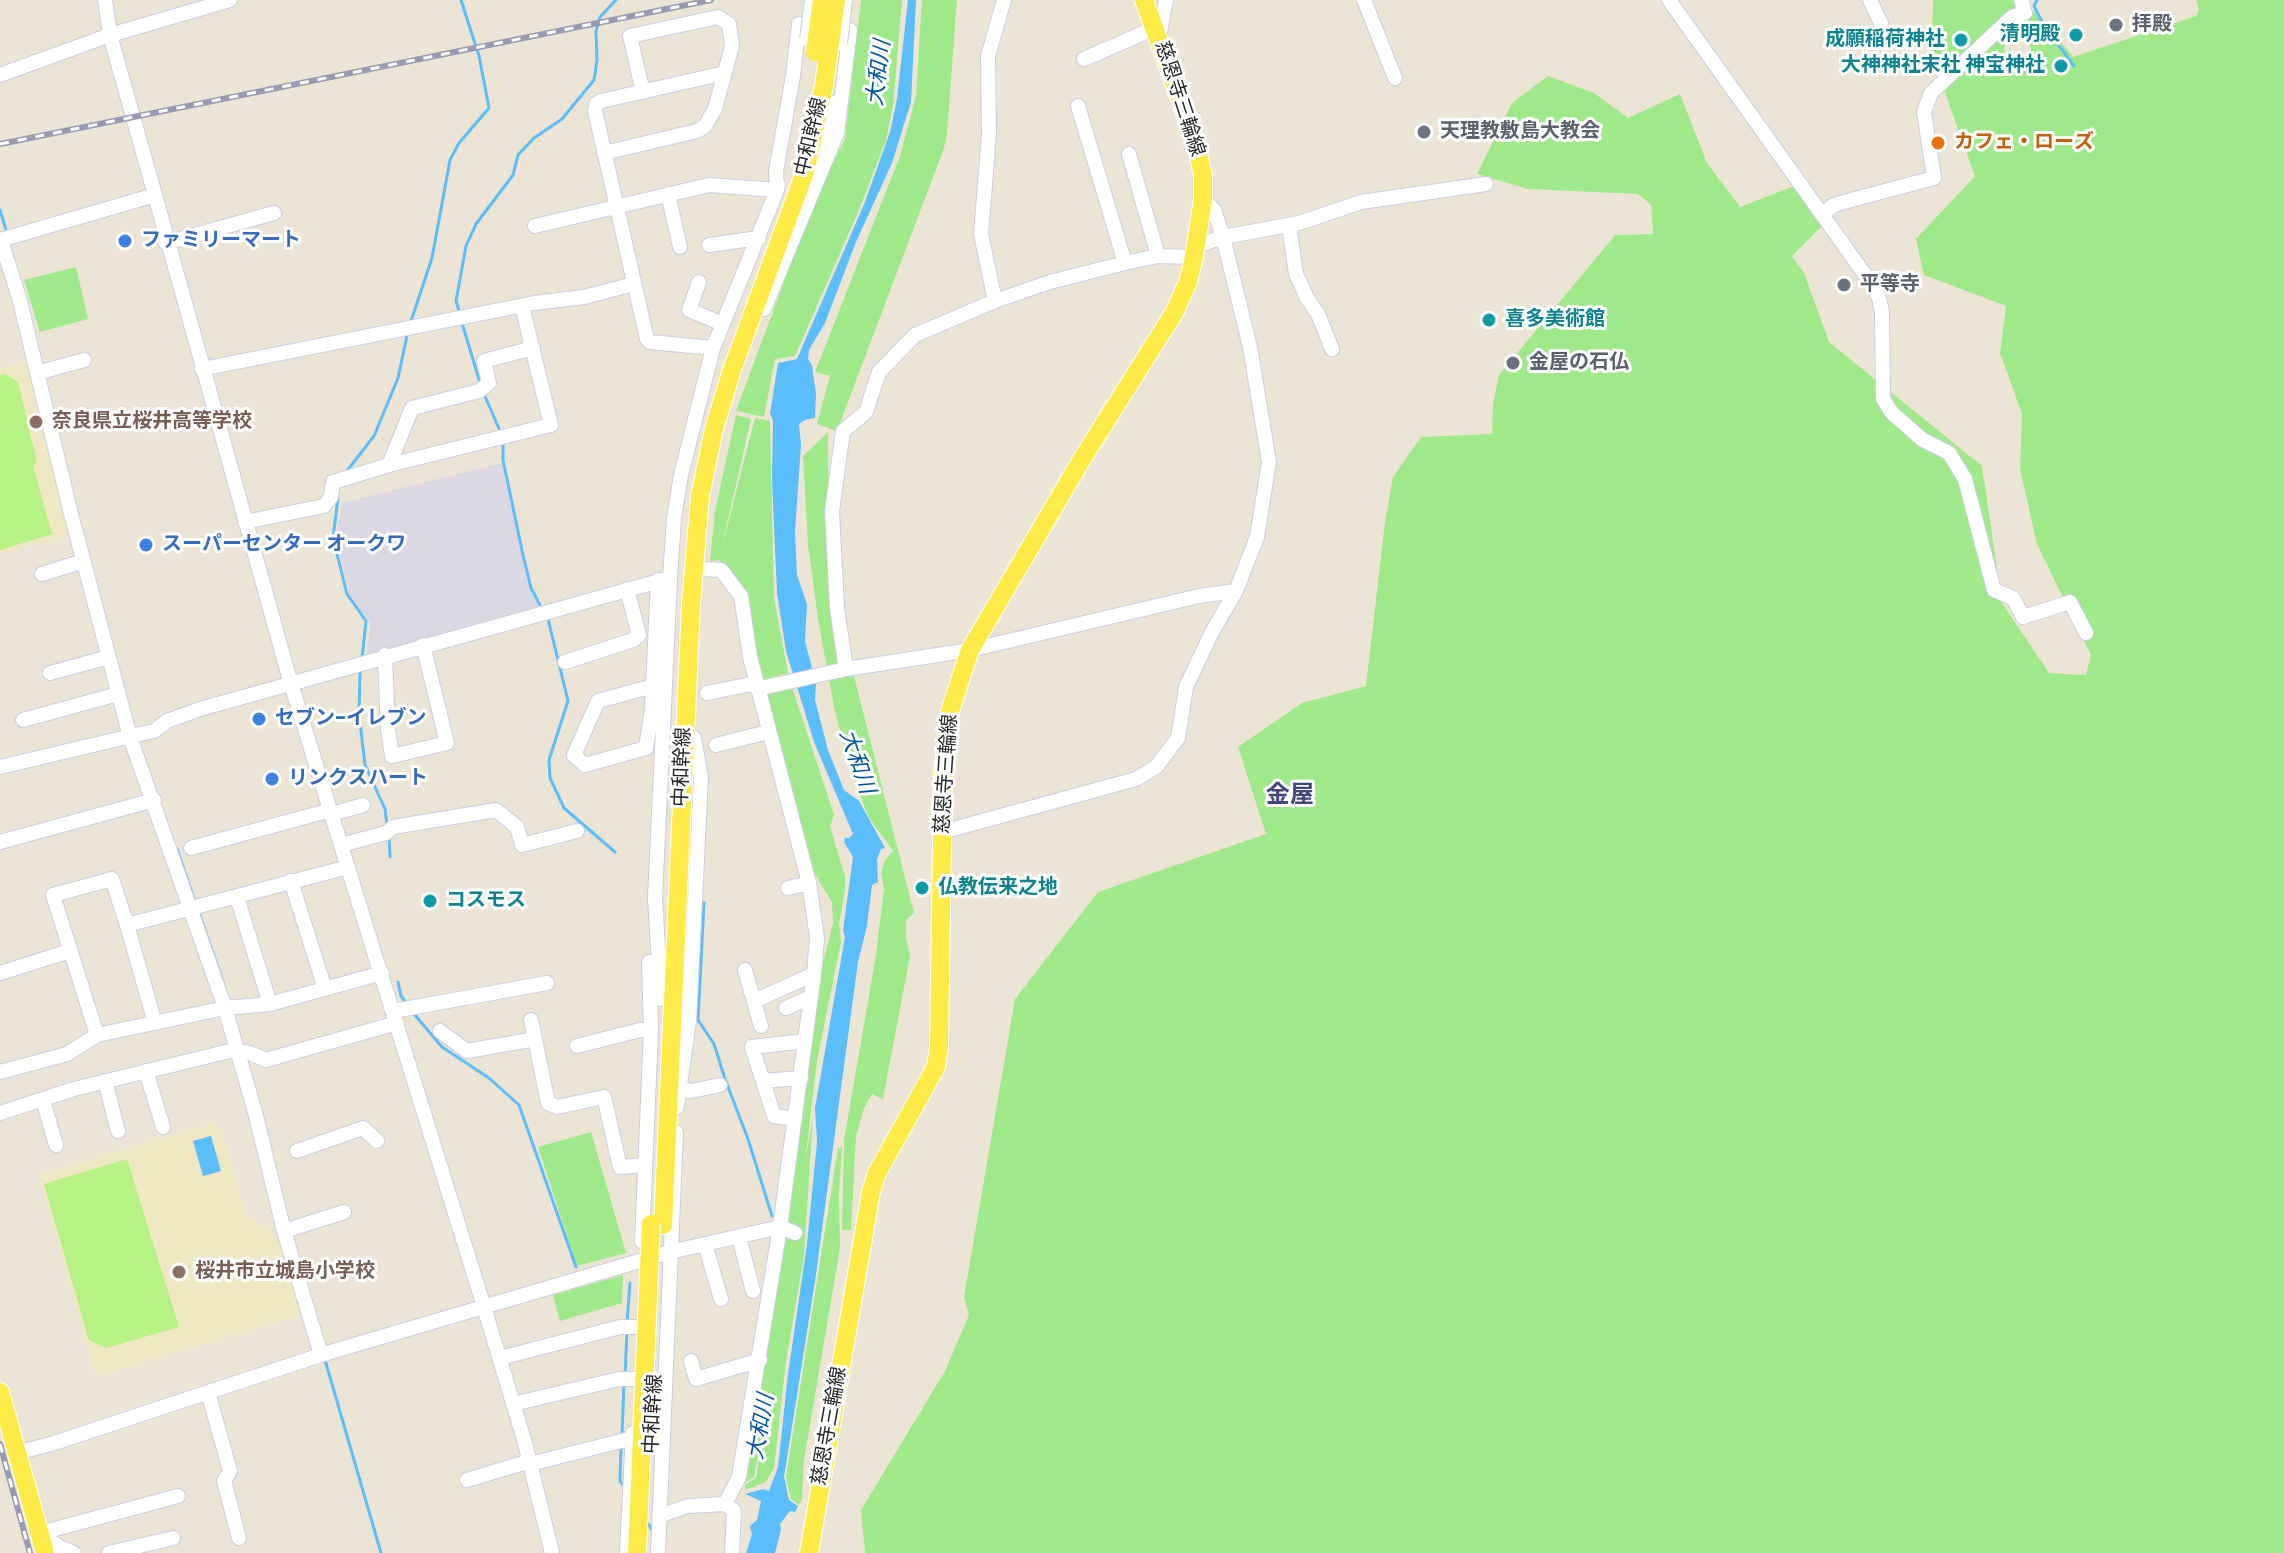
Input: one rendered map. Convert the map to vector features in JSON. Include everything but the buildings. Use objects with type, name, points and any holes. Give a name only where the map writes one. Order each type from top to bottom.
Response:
[{"type":"main road","name":"中和幹線","points":[[637,1553],[657,1224],[673,1089],[686,518],[698,447],[719,371],[794,170],[806,114],[822,0]]},
{"type":"main road","name":"中和幹線","points":[[648,1553],[661,999],[685,603],[700,497],[714,429],[732,370],[805,172],[824,86],[836,0]]},
{"type":"main road","name":"慈恩寺三輪線","points":[[809,1553],[859,1239],[877,1173],[936,1067],[939,1047],[943,775],[950,711],[970,650],[1174,313],[1188,282],[1195,251],[1203,199],[1203,176],[1196,143],[1145,0]]},
{"type":"main road","points":[[0,1392],[10,1450],[45,1553]]},
{"type":"street","points":[[105,0],[110,35],[166,243],[291,684],[500,1358],[552,1553]]},
{"type":"street","points":[[0,75],[198,4],[230,0]]},
{"type":"street","points":[[653,686],[598,701],[574,755],[585,765],[646,748],[653,686],[664,579],[681,475],[713,348],[759,238],[788,152],[812,0]]},
{"type":"street","points":[[813,187],[827,130],[845,0]]},
{"type":"street","points":[[995,301],[981,234],[989,134],[988,56],[1004,0]]},
{"type":"street","points":[[1084,59],[1157,32],[1166,0]]},
{"type":"street","points":[[1364,0],[1395,78]]},
{"type":"street","points":[[1669,0],[1823,213],[1879,298],[1882,312],[1883,399],[1892,413],[1923,440],[1949,453],[1965,479],[1994,590],[2013,598],[2023,617],[2070,602],[2086,633]]},
{"type":"street","points":[[1870,0],[1881,23]]},
{"type":"street","points":[[1823,213],[1834,205],[1934,178],[1924,112],[1931,93],[2012,17],[2025,13],[2021,0]]},
{"type":"street","points":[[604,153],[697,131],[705,126],[715,109],[732,46],[729,24],[718,17],[630,36],[643,92]]},
{"type":"street","points":[[658,1553],[673,1089],[682,1006],[701,569],[711,480],[731,397],[752,337],[837,133],[850,30],[799,24],[776,171],[777,190]]},
{"type":"street","points":[[713,348],[650,342],[647,339],[595,111],[596,104],[601,101],[725,73]]},
{"type":"street","points":[[1078,106],[1125,263]]},
{"type":"street","points":[[1129,154],[1158,256]]},
{"type":"street","points":[[846,669],[837,608],[832,511],[843,431],[866,412],[879,372],[915,335],[995,301],[1050,282],[1125,263],[1195,251],[1223,237],[1289,225],[1361,202],[1486,184]]},
{"type":"street","points":[[535,226],[709,185],[777,190]]},
{"type":"street","points":[[668,194],[680,247]]},
{"type":"street","points":[[155,195],[4,239],[41,372],[118,694],[137,735],[154,800],[231,1008],[322,1355]]},
{"type":"street","points":[[942,832],[1136,779],[1156,767],[1178,738],[1186,687],[1236,591],[1257,537],[1269,462],[1250,347],[1223,237],[1214,210],[1203,199]]},
{"type":"street","points":[[166,243],[274,213]]},
{"type":"street","points":[[1289,225],[1296,274],[1318,314],[1332,349]]},
{"type":"street","points":[[709,245],[759,238]]},
{"type":"street","points":[[699,282],[689,310],[723,324]]},
{"type":"street","points":[[202,369],[410,327],[584,297],[634,284]]},
{"type":"street","points":[[245,522],[324,506],[331,497],[333,482],[551,425],[522,306]]},
{"type":"street","points":[[389,465],[412,408],[482,389],[489,383],[484,361],[533,348]]},
{"type":"street","points":[[41,372],[84,360]]},
{"type":"street","points":[[42,574],[84,561]]},
{"type":"street","points":[[701,569],[721,570],[741,596],[757,686],[809,883],[817,938],[801,1078],[760,1360],[739,1477],[725,1504]]},
{"type":"street","points":[[0,767],[154,731],[167,721],[200,709],[664,579]]},
{"type":"street","points":[[661,999],[655,898],[663,731],[664,579]]},
{"type":"street","points":[[565,662],[633,640],[639,635],[627,589]]},
{"type":"street","points":[[707,693],[970,650],[1199,596],[1236,591]]},
{"type":"street","points":[[385,655],[392,756],[447,743],[423,645]]},
{"type":"street","points":[[50,673],[109,657]]},
{"type":"street","points":[[23,720],[118,694]]},
{"type":"street","points":[[627,1553],[651,1031],[650,805],[652,776],[663,731]]},
{"type":"street","points":[[716,745],[768,732]]},
{"type":"street","points":[[0,842],[154,800]]},
{"type":"street","points":[[191,848],[363,805]]},
{"type":"street","points":[[341,845],[389,830],[496,810],[517,827],[522,845],[577,831]]},
{"type":"street","points":[[127,925],[348,867]]},
{"type":"street","points":[[97,1035],[53,895],[112,879],[155,1023]]},
{"type":"street","points":[[291,881],[325,989]]},
{"type":"street","points":[[788,888],[809,883]]},
{"type":"street","points":[[237,897],[270,1004]]},
{"type":"street","points":[[0,973],[70,951]]},
{"type":"street","points":[[745,970],[761,1026]]},
{"type":"street","points":[[0,1072],[67,1054],[97,1035],[231,1008],[270,1004],[382,973]]},
{"type":"street","points":[[754,1001],[814,974]]},
{"type":"street","points":[[0,1113],[105,1081],[242,1051],[266,1060],[395,1017],[547,983]]},
{"type":"street","points":[[786,1008],[811,997]]},
{"type":"street","points":[[531,1020],[548,1103],[558,1114],[604,1097],[620,1167],[645,1165]]},
{"type":"street","points":[[577,1046],[640,1030],[651,1031]]},
{"type":"street","points":[[440,1031],[467,1051],[535,1039]]},
{"type":"street","points":[[795,1119],[774,1116],[752,1047],[805,1041]]},
{"type":"street","points":[[146,1071],[163,1127]]},
{"type":"street","points":[[763,1081],[801,1078]]},
{"type":"street","points":[[105,1081],[118,1131]]},
{"type":"street","points":[[673,1089],[691,1091],[720,1085]]},
{"type":"street","points":[[43,1100],[56,1145]]},
{"type":"street","points":[[297,1151],[363,1128],[377,1141]]},
{"type":"street","points":[[288,1230],[344,1212]]},
{"type":"street","points":[[10,1450],[51,1444],[322,1355],[670,1252],[780,1227],[795,1233]]},
{"type":"street","points":[[739,1237],[753,1291]]},
{"type":"street","points":[[705,1244],[721,1299]]},
{"type":"street","points":[[500,1358],[620,1327],[638,1327]]},
{"type":"street","points":[[691,1361],[696,1379],[760,1360]]},
{"type":"street","points":[[513,1404],[619,1379],[636,1379]]},
{"type":"street","points":[[208,1392],[230,1471],[224,1481],[239,1538]]},
{"type":"street","points":[[467,1480],[633,1438]]},
{"type":"street","points":[[40,1533],[178,1496]]},
{"type":"street","points":[[659,1516],[688,1506],[725,1504],[734,1511],[732,1553]]},
{"type":"street","points":[[40,1533],[59,1547],[74,1553]]},
{"type":"street","points":[[109,1553],[173,1538]]},
{"type":"shaded area","name":"奈良県立桜井高等学校","points":[[30,361],[73,534],[0,554],[0,550],[52,534],[5,374],[0,375],[0,369]]},
{"type":"shaded area","points":[[502,463],[527,579],[538,606],[367,655],[370,623],[350,596],[336,538],[342,503]]},
{"type":"shaded area","name":"桜井市立城島小学校","points":[[215,1123],[222,1131],[245,1214],[282,1239],[303,1314],[96,1376],[39,1175]]},
{"type":"green space","points":[[861,0],[902,0],[893,106],[886,140],[795,356],[775,359],[764,417],[736,411],[815,198],[845,139]]},
{"type":"green space","points":[[922,0],[957,0],[947,133],[837,431],[817,424],[830,376],[815,372],[900,156],[916,96]]},
{"type":"green space","points":[[1933,0],[2012,0],[2037,13],[2073,57],[2196,16],[2199,10],[2196,0],[2284,0],[2284,1553],[865,1553],[861,1510],[945,1371],[969,1315],[964,1297],[1015,999],[1098,892],[1266,834],[1238,747],[1302,703],[1366,686],[1393,477],[1421,437],[1492,434],[1493,404],[1499,375],[1615,235],[1653,234],[1651,205],[1638,194],[1528,189],[1477,174],[1512,103],[1548,76],[1594,93],[1628,118],[1680,94],[1707,163],[1740,207],[1794,186],[1822,226],[1792,256],[1804,273],[1829,342],[1982,466],[2002,603],[2049,673],[2086,675],[2091,655],[2037,544],[2020,469],[2022,414],[2000,353],[2006,306],[1924,275],[1916,239],[1975,176],[1931,54]],"holes":[[[2015,38],[2029,44],[2031,49],[2026,60],[2005,53],[2008,40]]]},
{"type":"green space","points":[[76,267],[88,319],[40,332],[24,280]]},
{"type":"green space","points":[[5,374],[18,382],[37,462],[33,466],[52,534],[0,550],[0,375]]},
{"type":"green space","points":[[736,415],[751,419],[720,555],[755,418],[770,421],[774,598],[788,673],[762,680],[723,564],[719,560],[710,561],[715,511]]},
{"type":"green space","points":[[828,432],[829,564],[845,677],[854,676],[914,913],[906,920],[910,956],[883,1099],[872,1094],[864,1108],[856,1136],[851,1230],[842,1230],[844,1140],[875,961],[884,889],[881,873],[885,860],[893,851],[868,816],[850,768],[834,707],[818,619],[808,545],[803,456]]},
{"type":"green space","points":[[792,687],[834,815],[830,826],[845,877],[845,890],[839,924],[841,942],[817,1061],[805,1162],[813,1116],[804,1256],[786,1361],[774,1468],[766,1482],[745,1490],[745,1485],[756,1478],[769,1396],[754,1477],[736,1489],[783,1227],[795,1233],[796,1224],[784,1221],[822,967],[833,923],[832,902],[811,868],[766,694]]},
{"type":"green space","points":[[591,1132],[626,1253],[577,1266],[538,1147]]},
{"type":"green space","points":[[842,1147],[840,1248],[799,1505],[791,1499],[786,1477],[838,1148]]},
{"type":"green space","points":[[127,1159],[179,1327],[106,1348],[89,1340],[44,1184]]},
{"type":"green space","points":[[623,1275],[622,1303],[560,1321],[553,1295]]},
{"type":"water","name":"大和川","points":[[908,0],[916,0],[911,102],[892,163],[856,242],[825,323],[809,350],[808,359],[812,365],[816,394],[815,418],[799,424],[801,445],[795,532],[797,575],[807,604],[805,641],[828,750],[844,790],[859,801],[885,848],[881,849],[877,859],[878,882],[872,885],[867,926],[858,962],[815,1281],[784,1477],[789,1500],[798,1506],[780,1524],[775,1553],[746,1553],[752,1534],[750,1526],[757,1520],[761,1501],[745,1494],[763,1489],[769,1491],[778,1467],[807,1244],[817,1142],[815,1108],[845,937],[843,930],[853,857],[844,842],[853,834],[814,742],[786,651],[777,593],[772,481],[773,420],[770,414],[778,363],[797,359],[865,202],[890,132],[897,99]]},
{"type":"water","points":[[211,1136],[221,1171],[203,1176],[193,1141]]},
{"type":"waterway","points":[[410,324],[432,258],[450,160],[459,143],[489,108],[479,56],[461,0]]},
{"type":"waterway","points":[[459,311],[456,301],[466,246],[476,224],[513,175],[518,155],[534,138],[562,119],[594,80],[596,31],[600,17],[616,0]]},
{"type":"waterway","points":[[2037,0],[2034,6],[2043,24],[2074,66]]},
{"type":"waterway","points":[[0,210],[7,233]]},
{"type":"waterway","points":[[462,323],[480,383]]},
{"type":"waterway","points":[[346,472],[374,436],[398,378],[408,331]]},
{"type":"waterway","points":[[484,394],[500,431]]},
{"type":"waterway","points":[[503,442],[503,460],[523,555],[531,588],[540,605]]},
{"type":"waterway","points":[[338,498],[333,538],[347,594],[366,621],[362,658]]},
{"type":"waterway","points":[[548,619],[568,701],[549,760],[550,778],[564,808],[615,852]]},
{"type":"waterway","points":[[360,670],[359,713],[365,765],[385,809],[387,825]]},
{"type":"waterway","points":[[389,837],[390,857]]},
{"type":"waterway","points":[[177,849],[195,902]]},
{"type":"waterway","points":[[704,903],[698,1020],[714,1044],[772,1216]]},
{"type":"waterway","points":[[198,910],[224,985]]},
{"type":"waterway","points":[[398,982],[401,996],[407,1004]]},
{"type":"waterway","points":[[414,1014],[442,1047],[489,1078],[519,1105],[576,1267]]},
{"type":"waterway","points":[[627,1323],[630,1283]]},
{"type":"waterway","points":[[625,1375],[627,1331]]},
{"type":"waterway","points":[[325,1360],[381,1553]]},
{"type":"waterway","points":[[622,1435],[624,1383]]},
{"type":"waterway","points":[[621,1447],[620,1481],[624,1486]]},
{"type":"waterway","points":[[645,1519],[654,1533]]},
{"type":"railway","points":[[0,144],[711,0]]},
{"type":"railway","points":[[0,1444],[30,1553]]},
{"type":"place","name":"拝殿","points":[[2116,25]]},
{"type":"place","name":"清明殿","points":[[2076,35]]},
{"type":"place","name":"成願稲荷神社","points":[[1961,40]]},
{"type":"place","name":"大神神社末社 神宝神社","points":[[2061,66]]},
{"type":"place","name":"天理教敷島大教会","points":[[1424,132]]},
{"type":"place","name":"カフェ・ローズ","points":[[1938,143]]},
{"type":"place","name":"ファミリーマート","points":[[125,241]]},
{"type":"place","name":"平等寺","points":[[1844,285]]},
{"type":"place","name":"喜多美術館","points":[[1489,320]]},
{"type":"place","name":"金屋の石仏","points":[[1513,363]]},
{"type":"place","name":"奈良県立桜井高等学校","points":[[36,422]]},
{"type":"place","name":"スーパーセンター オークワ","points":[[146,545]]},
{"type":"place","name":"セブン-イレブン","points":[[259,719]]},
{"type":"place","name":"リンクスハート","points":[[272,779]]},
{"type":"place","name":"仏教伝来之地","points":[[922,888]]},
{"type":"place","name":"コスモス","points":[[430,901]]},
{"type":"place","name":"桜井市立城島小学校","points":[[179,1272]]},
{"type":"district","name":"金屋","points":[[1290,796]]}]
